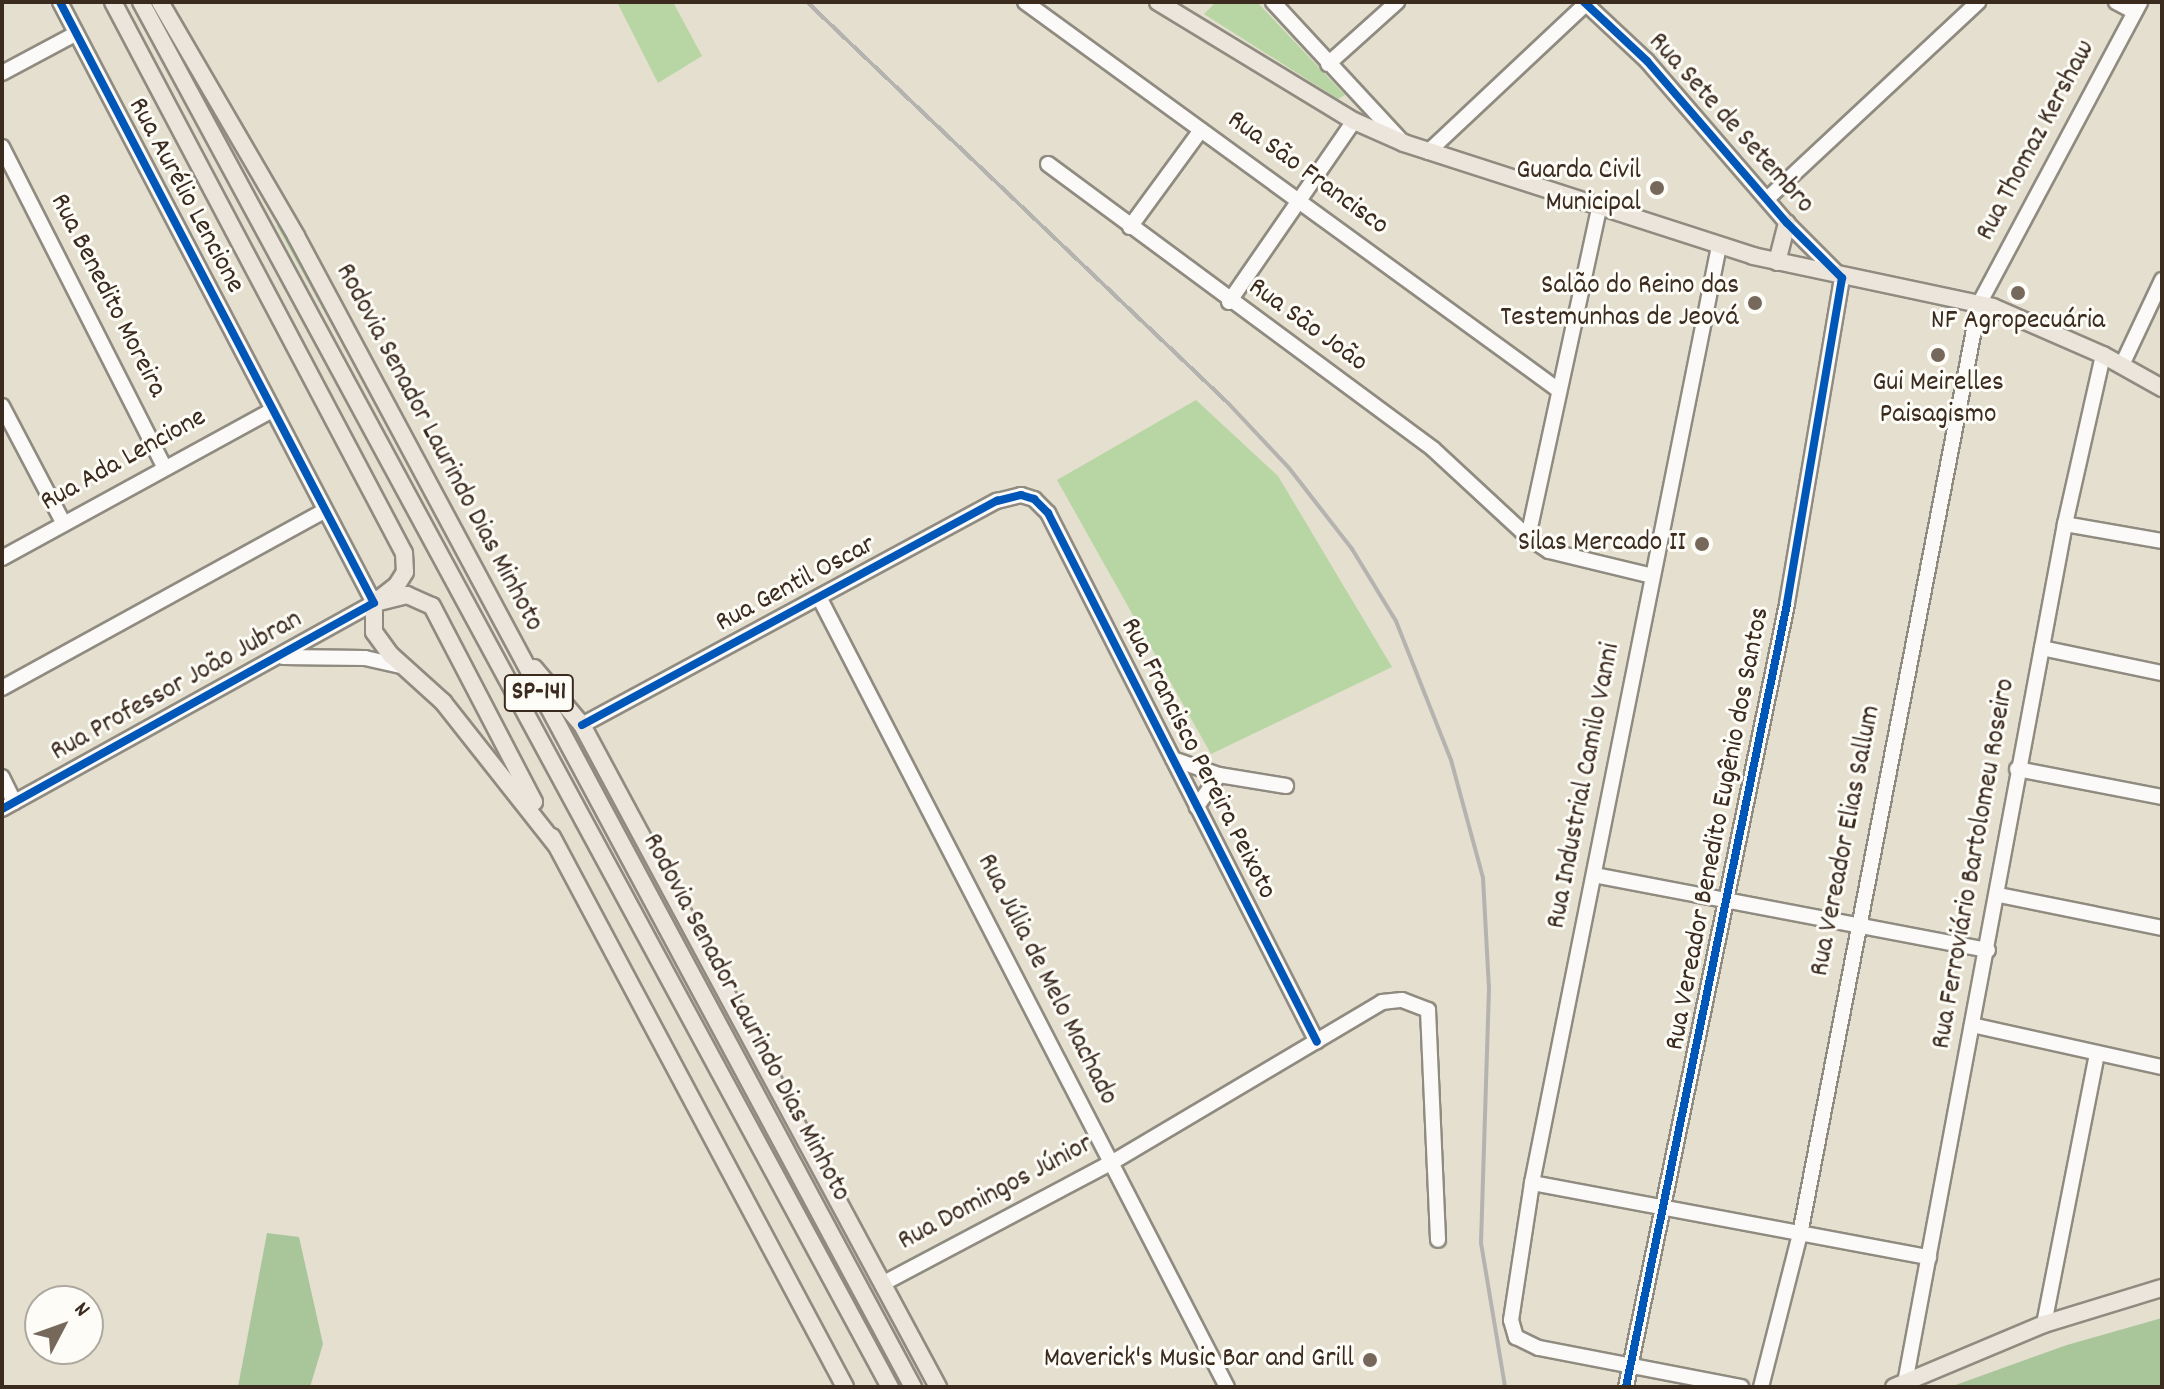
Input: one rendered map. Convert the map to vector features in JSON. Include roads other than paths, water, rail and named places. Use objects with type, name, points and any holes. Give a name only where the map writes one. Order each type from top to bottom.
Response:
[{"type":"main road","points":[[113,2],[404,553],[405,572],[374,603]]},
{"type":"main road","name":"Rodovia Senador Laurindo Dias Minhoto","points":[[141,2],[890,1387]]},
{"type":"main road","name":"Rodovia Senador Laurindo Dias Minhoto","points":[[160,2],[296,236],[913,1387]]},
{"type":"main road","points":[[1158,2],[1181,7],[1354,121],[1404,143],[1719,246],[1842,278],[1979,304],[2103,355],[2162,388]]},
{"type":"main road","points":[[1777,262],[1787,223]]},
{"type":"main road","name":"SP-141","points":[[556,845],[443,702],[374,632],[374,603],[407,595],[432,606],[845,1387]]},
{"type":"main road","points":[[507,632],[582,725]]},
{"type":"main road","name":"SP-141","points":[[582,725],[938,1387]]},
{"type":"main road","points":[[1900,1385],[2044,1324],[2162,1288]]},
{"type":"street","name":"Rua Aurélio Lencione","points":[[60,2],[374,603]]},
{"type":"street","name":"Rua São Francisco","points":[[1025,2],[1557,389]]},
{"type":"street","points":[[1273,2],[1404,143]]},
{"type":"street","points":[[1328,64],[1397,2]]},
{"type":"street","points":[[1767,199],[1978,2]]},
{"type":"street","points":[[2116,2],[2138,7]]},
{"type":"street","points":[[1428,152],[1586,3]]},
{"type":"street","name":"Rua Sete de Setembro","points":[[1586,3],[1647,61],[1787,223],[1842,278]]},
{"type":"street","name":"Rua Thomaz Kershaw","points":[[1979,304],[2138,7]]},
{"type":"street","points":[[2,73],[75,34]]},
{"type":"street","points":[[1229,302],[1354,121]]},
{"type":"street","points":[[1130,227],[1201,130]]},
{"type":"street","name":"Rua Benedito Moreira","points":[[2,147],[165,468]]},
{"type":"street","name":"Rua São João","points":[[1048,164],[1229,302],[1433,449],[1528,537],[1549,551],[1652,576]]},
{"type":"street","points":[[1528,537],[1557,389],[1599,208]]},
{"type":"street","name":"Rua Industrial Camilo Vanni","points":[[1634,1369],[1539,1348],[1516,1337],[1511,1320],[1532,1183],[1719,246]]},
{"type":"street","name":"Rua Vereador Benedito Eugênio dos Santos","points":[[1626,1387],[1634,1369],[1787,604],[1842,278]]},
{"type":"street","points":[[2122,365],[2162,280]]},
{"type":"street","name":"Rua Vereador Elias Sallum","points":[[1761,1387],[1800,1234],[1979,304]]},
{"type":"street","name":"Rua Ferroviário Bartolomeu Roseiro","points":[[1900,1385],[1929,1257],[1999,895],[2017,769],[2065,524],[2103,355]]},
{"type":"street","points":[[2,406],[64,524]]},
{"type":"street","name":"Rua Ada Lencione","points":[[2,558],[272,410]]},
{"type":"street","name":"Rua Gentil Oscar","points":[[582,725],[997,501],[1021,495],[1034,499]]},
{"type":"street","name":"Rua Francisco Pereira Peixoto","points":[[1034,499],[1048,513],[1317,1042]]},
{"type":"street","points":[[2,688],[324,511]]},
{"type":"street","points":[[2065,524],[2162,541]]},
{"type":"street","name":"Rua Júlia de Melo Machado","points":[[819,597],[1227,1387]]},
{"type":"street","name":"Rua Professor João Jubran","points":[[8,805],[374,603]]},
{"type":"street","points":[[2042,648],[2162,673]]},
{"type":"street","points":[[275,658],[351,657],[407,667]]},
{"type":"street","points":[[1173,759],[1219,775],[1286,786]]},
{"type":"street","points":[[2017,769],[2162,797]]},
{"type":"street","points":[[1197,807],[1219,775]]},
{"type":"street","points":[[2,777],[8,805]]},
{"type":"street","points":[[1594,875],[1988,950]]},
{"type":"street","points":[[1999,895],[2162,928]]},
{"type":"street","name":"Rua Domingos Júnior","points":[[882,1284],[1111,1163],[1382,1002],[1402,1000],[1428,1010],[1438,1240]]},
{"type":"street","points":[[1972,1025],[2162,1067]]},
{"type":"street","points":[[2044,1324],[2097,1055]]},
{"type":"street","points":[[1532,1183],[1929,1257]]},
{"type":"street","points":[[1634,1369],[1692,1376],[1741,1387]]},
{"type":"street","points":[[1692,1376],[1707,1387]]},
{"type":"railway","points":[[807,2],[1228,403],[1289,468],[1352,549],[1396,621],[1451,760],[1483,878],[1489,988],[1481,1243],[1505,1387]]},
{"type":"place","name":"Guarda Civil Municipal","points":[[1657,188]]},
{"type":"place","name":"NF Agropecuária","points":[[2018,293]]},
{"type":"place","name":"Salão do Reino das Testemunhas de Jeová","points":[[1755,303]]},
{"type":"place","name":"Gui Meirelles Paisagismo","points":[[1938,355]]},
{"type":"place","name":"Silas Mercado II","points":[[1702,544]]},
{"type":"place","name":"Maverick's Music Bar and Grill","points":[[1370,1360]]}]
